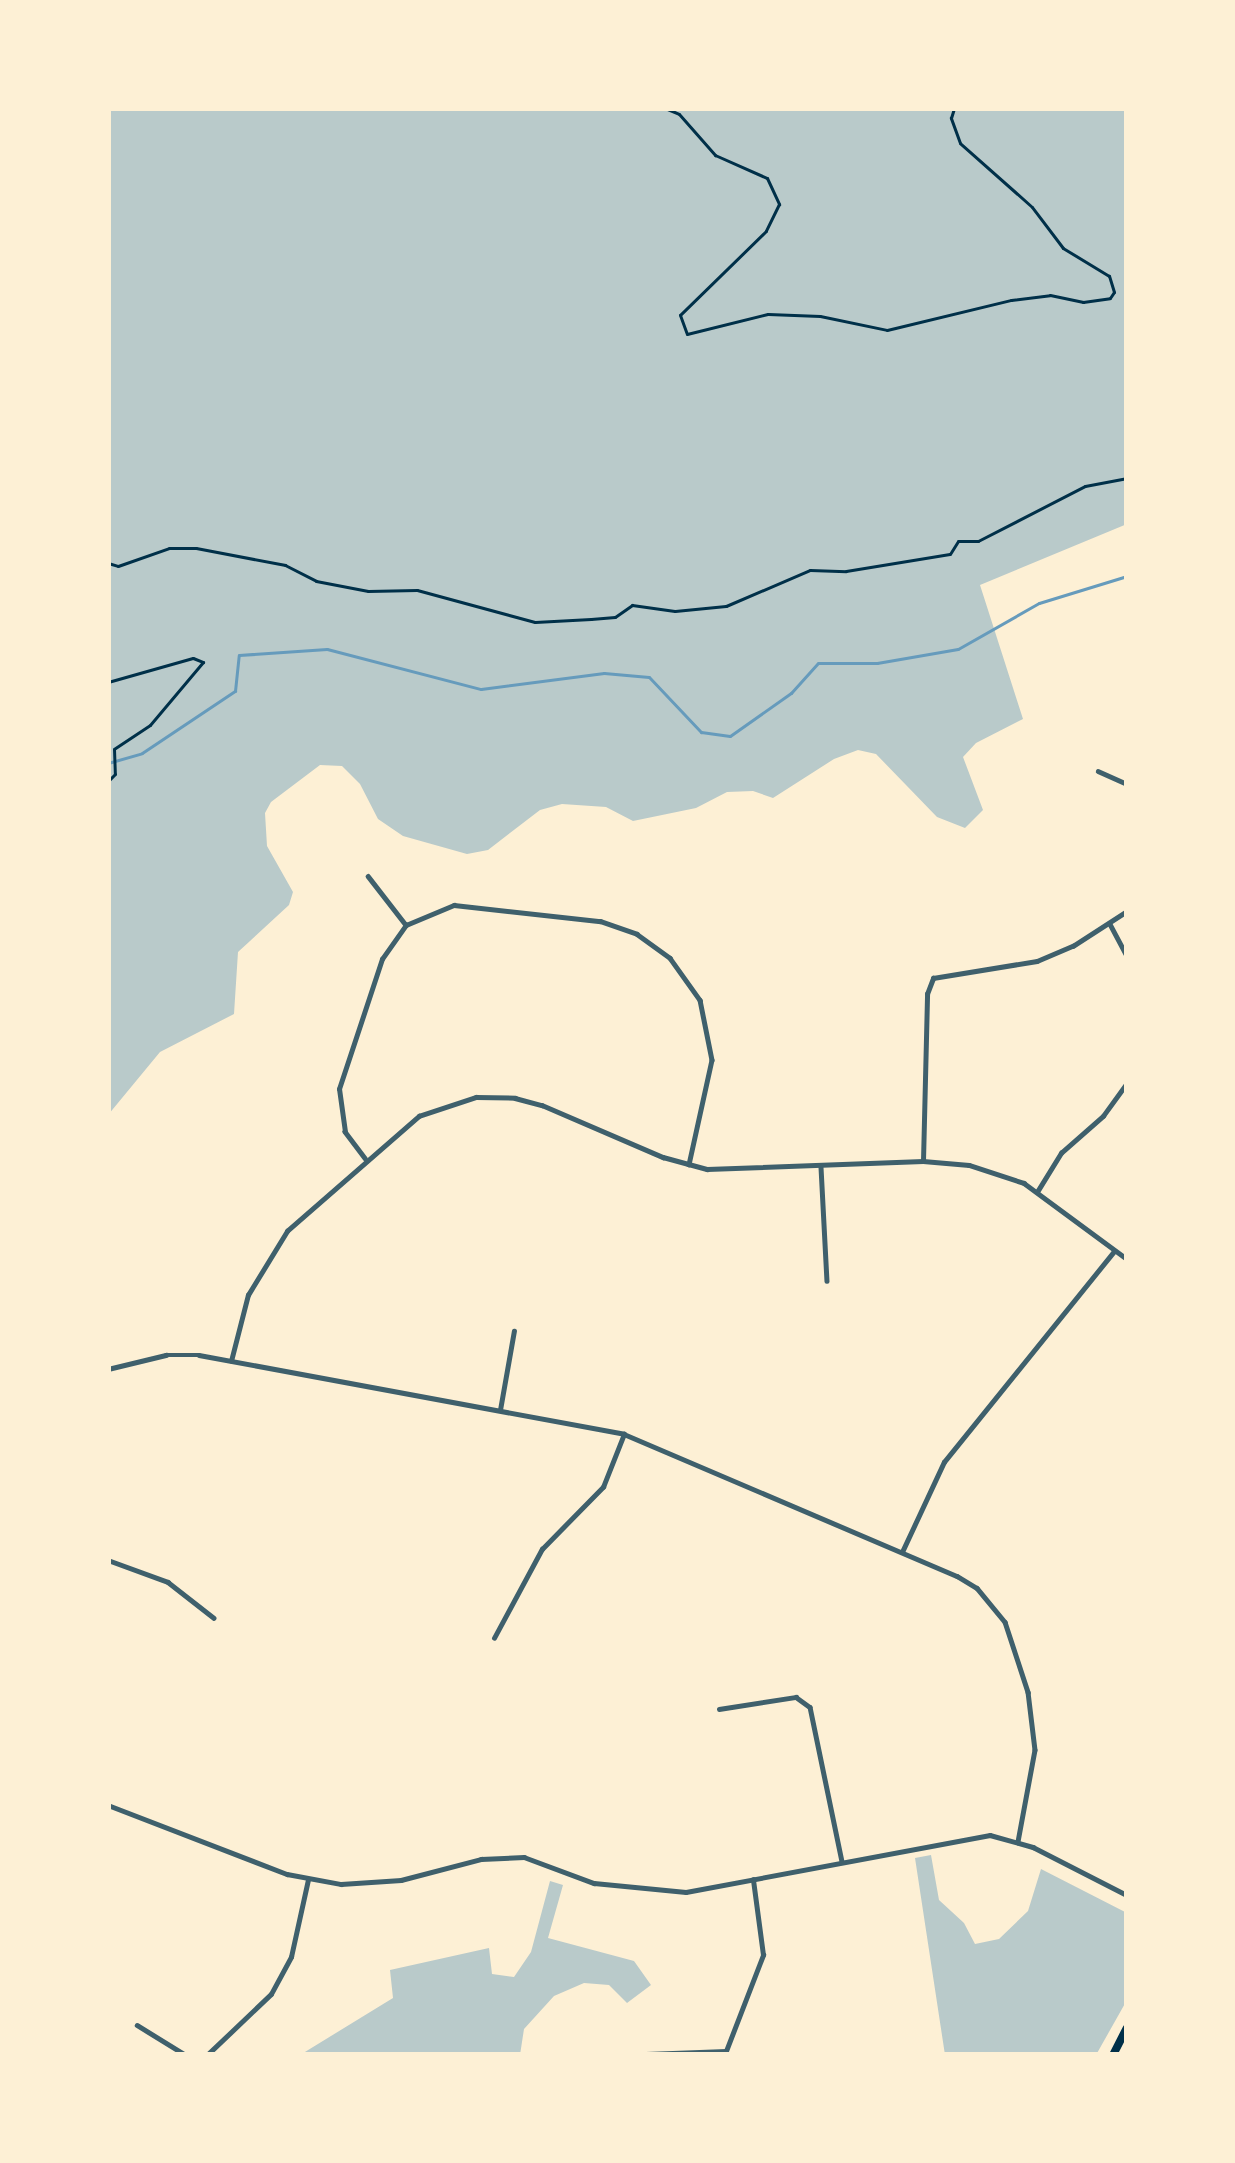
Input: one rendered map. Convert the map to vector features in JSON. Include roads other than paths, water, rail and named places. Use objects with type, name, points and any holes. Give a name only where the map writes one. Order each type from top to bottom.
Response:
[{"type":"main road","points":[[1113,2055],[1127,2028]]},
{"type":"street","points":[[1099,771],[1127,784]]},
{"type":"street","points":[[368,876],[406,926]]},
{"type":"street","points":[[366,1160],[345,1132],[339,1089],[382,958],[406,926],[430,911],[454,905],[600,921],[637,934],[670,958],[700,1000],[712,1060],[689,1165]]},
{"type":"street","points":[[923,1161],[927,994],[933,978],[1037,961],[1127,911]]},
{"type":"street","points":[[1110,923],[1127,956]]},
{"type":"street","points":[[1037,1192],[1061,1153],[1103,1116],[1127,1083]]},
{"type":"street","points":[[231,1361],[248,1295],[287,1231],[432,1109],[476,1097],[515,1098],[689,1165],[742,1172],[923,1161],[969,1166],[1037,1192],[1127,1259]]},
{"type":"street","points":[[821,1167],[827,1281]]},
{"type":"street","points":[[902,1552],[944,1462],[1114,1251]]},
{"type":"street","points":[[500,1410],[514,1331]]},
{"type":"street","points":[[108,1370],[166,1355],[231,1361],[623,1434],[977,1588],[1012,1636],[1028,1692],[1035,1750],[1018,1842]]},
{"type":"street","points":[[494,1638],[542,1549],[603,1487],[623,1434]]},
{"type":"street","points":[[108,1560],[168,1582],[214,1618]]},
{"type":"street","points":[[719,1708],[796,1697],[811,1707],[842,1861]]},
{"type":"street","points":[[108,1805],[308,1880],[401,1880],[482,1859],[524,1857],[594,1883],[686,1892],[967,1837],[1018,1842],[1127,1895]]},
{"type":"street","points":[[619,2055],[726,2051],[763,1955],[753,1878]]},
{"type":"street","points":[[207,2055],[271,1994],[291,1957],[308,1880]]},
{"type":"street","points":[[137,2025],[186,2055]]},
{"type":"waterway","points":[[108,763],[142,753],[235,691],[239,655],[327,649],[481,689],[604,673],[649,677],[701,732],[730,736],[791,693],[818,663],[877,663],[958,649],[1039,603],[1127,576]]}]
